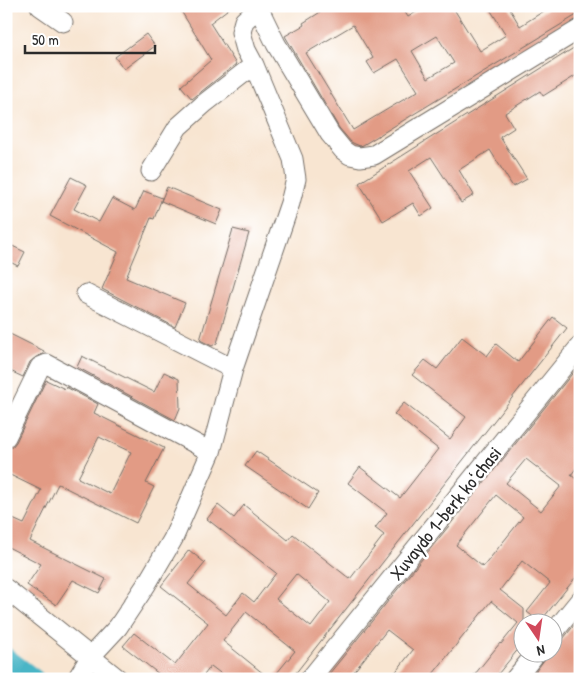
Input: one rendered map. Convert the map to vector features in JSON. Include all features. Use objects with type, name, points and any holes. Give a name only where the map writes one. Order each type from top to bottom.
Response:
[{"type":"street","points":[[40,6],[63,22]]},
{"type":"street","points":[[78,678],[91,656],[118,627],[173,539],[211,452],[233,369],[290,203],[296,178],[293,159],[246,50],[241,32],[244,21],[259,7],[276,44],[330,134],[343,150],[350,155],[360,157],[374,155],[580,29]]},
{"type":"street","points":[[151,171],[178,127],[205,102],[254,65]]},
{"type":"street","points":[[86,294],[233,369]]},
{"type":"street","name":"Xuvaydo 1-berk koʻchasi","points":[[310,679],[580,346]]},
{"type":"street","points":[[6,437],[40,367],[47,364],[211,452]]},
{"type":"street","points":[[6,589],[118,679]]},
{"type":"street","points":[[564,620],[580,600]]},
{"type":"street","points":[[515,679],[529,662]]},
{"type":"building","points":[[178,6],[232,6],[210,23],[236,64],[192,99],[181,86],[211,60]]},
{"type":"building","points":[[330,6],[401,6],[408,17],[426,6],[452,6],[480,51],[506,35],[488,6],[508,6],[520,26],[552,6],[580,6],[580,13],[360,146],[351,142],[339,128],[285,36],[304,25],[303,23]],"holes":[[[353,25],[373,58],[367,62],[374,73],[398,59],[418,91],[353,130],[306,53]],[[437,36],[454,63],[428,78],[412,51]]]},
{"type":"building","points":[[146,34],[155,46],[124,69],[115,57]]},
{"type":"building","points":[[580,44],[580,73],[543,96],[540,91],[505,113],[514,128],[500,137],[527,179],[513,187],[490,150],[459,170],[474,195],[461,203],[431,157],[409,171],[433,208],[421,216],[413,203],[383,221],[359,183]]},
{"type":"building","points":[[71,177],[87,185],[74,209],[99,222],[112,198],[135,210],[144,191],[162,198],[154,219],[151,218],[126,278],[185,303],[175,327],[102,289],[118,252],[50,216]]},
{"type":"building","points":[[167,187],[222,210],[216,224],[161,201]]},
{"type":"building","points":[[233,229],[249,233],[217,343],[212,346],[200,340]]},
{"type":"building","points":[[6,243],[25,252],[18,266],[6,260]]},
{"type":"building","points":[[553,317],[567,328],[291,679],[272,679],[295,651],[246,612],[223,641],[270,679],[228,679],[211,666],[201,679],[164,679],[123,646],[134,633],[175,665],[208,623],[161,586],[189,550],[205,563],[188,584],[226,615],[243,593],[254,602],[276,573],[207,519],[218,505],[234,518],[244,505],[288,540],[293,534],[350,579],[384,535],[375,528],[387,513],[348,483],[360,467],[400,498],[438,449],[394,414],[404,403],[450,439],[466,417],[412,375],[425,360],[437,369],[462,337],[487,356],[496,344],[518,362]],"holes":[[[296,574],[330,602],[311,627],[276,599]]]},
{"type":"building","points":[[6,332],[44,351],[43,354],[30,362],[23,377],[6,369]]},
{"type":"building","points":[[82,356],[154,392],[164,372],[179,379],[180,408],[175,420],[77,367]]},
{"type":"building","points":[[580,364],[580,387],[574,394],[580,399],[580,463],[571,475],[580,482],[580,572],[548,612],[527,612],[550,583],[522,561],[500,590],[524,609],[524,612],[514,612],[514,620],[491,601],[429,679],[390,679],[413,650],[387,630],[348,679],[325,679]],"holes":[[[526,459],[561,486],[541,511],[506,483]],[[496,495],[523,517],[483,567],[456,545]]]},
{"type":"building","points":[[46,380],[65,389],[66,387],[98,404],[94,413],[164,448],[146,483],[154,487],[136,523],[58,484],[30,541],[106,579],[99,593],[73,580],[56,605],[27,585],[41,564],[6,546],[6,516],[24,524],[41,490],[6,473],[6,448],[12,447]],"holes":[[[99,437],[131,452],[110,494],[78,478]]]},
{"type":"building","points":[[256,451],[318,493],[308,509],[245,466]]},
{"type":"building","points":[[580,618],[580,679],[530,679],[543,662],[564,662],[564,638]]},
{"type":"building","points":[[514,628],[514,654],[494,679],[471,679],[500,643]]},
{"type":"waterway","points":[[6,657],[35,679]]}]
